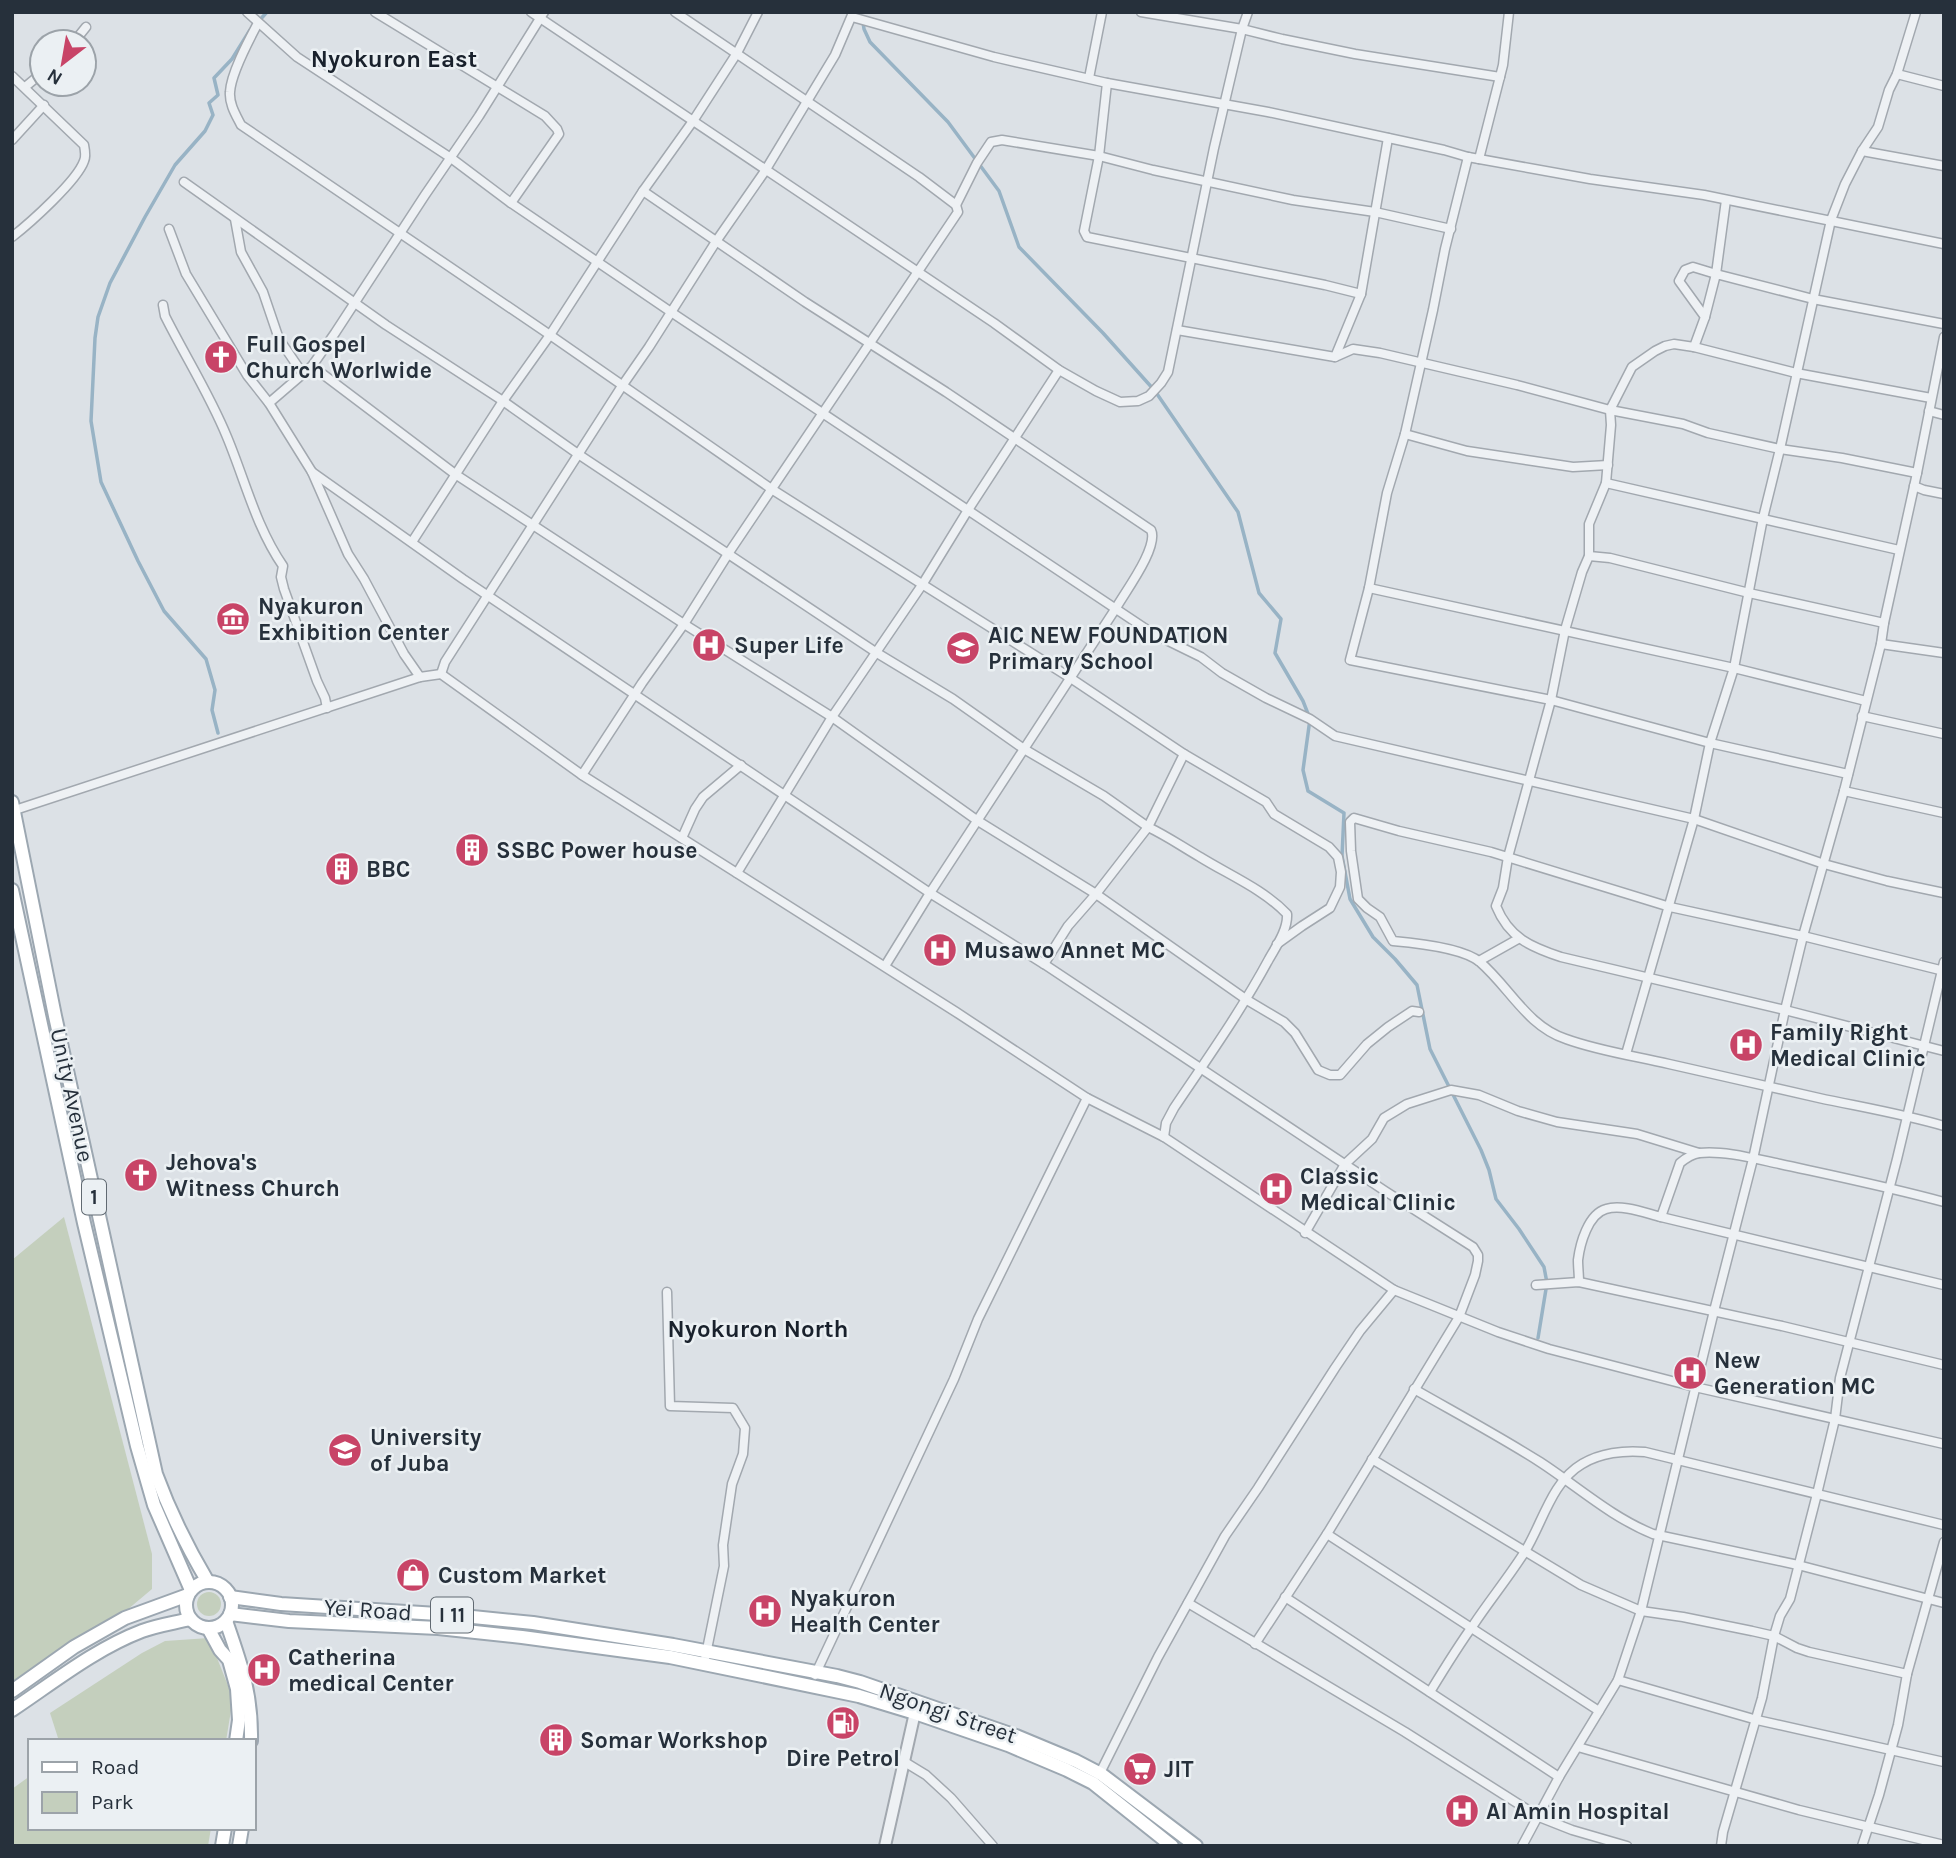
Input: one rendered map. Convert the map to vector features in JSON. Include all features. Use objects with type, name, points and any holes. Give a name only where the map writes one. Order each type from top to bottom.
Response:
[{"type":"main road","name":"Unity Avenue","points":[[13,808],[55,1018],[156,1474],[170,1512],[208,1582]]},
{"type":"main road","name":"Unity Avenue","points":[[13,893],[84,1223],[137,1446],[162,1526],[189,1592]]},
{"type":"main road","points":[[12,1691],[74,1647],[125,1618],[208,1582]]},
{"type":"main road","name":"1","points":[[208,1582],[222,1586],[230,1597]]},
{"type":"main road","name":"1","points":[[189,1592],[186,1607],[190,1619]]},
{"type":"main road","points":[[230,1597],[232,1605],[228,1618],[246,1679],[251,1712],[251,1739]]},
{"type":"main road","name":"Yei Road","points":[[230,1597],[304,1606],[509,1620],[672,1651]]},
{"type":"main road","points":[[12,1710],[83,1661],[143,1630],[190,1619],[196,1625],[214,1628],[228,1618]]},
{"type":"main road","name":"Yei Road","points":[[228,1618],[464,1630],[672,1651]]},
{"type":"main road","points":[[208,1628],[229,1660],[237,1689],[239,1720],[236,1739]]},
{"type":"main road","name":"Ngongi Street","points":[[672,1651],[916,1707]]},
{"type":"main road","name":"Ngongi Street","points":[[705,1658],[816,1672],[860,1682],[916,1707],[1097,1778],[1196,1846]]},
{"type":"main road","name":"Ngongi Street","points":[[1097,1778],[1172,1846]]},
{"type":"street","points":[[374,12],[554,124],[559,134],[511,203]]},
{"type":"street","points":[[531,12],[542,15],[765,171],[918,272],[1059,370],[1120,402],[1138,401],[1154,391],[1168,372],[1224,105],[1248,12]]},
{"type":"street","points":[[676,12],[957,205]]},
{"type":"street","points":[[412,542],[643,191],[693,121],[737,53],[758,12]]},
{"type":"street","points":[[1089,78],[1102,12]]},
{"type":"street","points":[[1141,12],[1242,29],[1343,51],[1500,77]]},
{"type":"street","points":[[1479,159],[1500,77],[1508,12]]},
{"type":"street","points":[[1626,1054],[1694,819],[1710,743],[1734,668],[1763,518],[1831,220],[1845,184],[1878,127],[1916,12]]},
{"type":"street","points":[[269,403],[312,366],[479,116],[542,15]]},
{"type":"street","points":[[441,674],[445,662],[532,525],[717,240],[765,171],[835,55],[852,15],[994,57],[1107,83],[1388,138],[1468,158],[1704,195],[1944,244]]},
{"type":"street","points":[[1277,944],[1330,908],[1340,887],[1341,872],[1338,857],[1329,847],[1274,814],[1266,802],[1184,754],[1069,677],[773,490],[241,125],[232,108],[230,93],[252,17],[297,57],[451,158],[511,203],[671,312],[1152,633],[1201,657],[1222,673],[1310,719],[1335,736],[1694,819],[1825,864],[1944,893]]},
{"type":"street","points":[[1897,74],[1944,86]]},
{"type":"street","points":[[12,76],[84,145],[85,160],[74,177],[34,220],[12,237]]},
{"type":"street","points":[[1107,83],[1099,156],[1084,234],[1087,237],[1361,294]]},
{"type":"street","points":[[12,140],[44,105]]},
{"type":"street","points":[[1335,357],[1361,294],[1388,138]]},
{"type":"street","points":[[582,775],[728,554],[953,223],[958,212],[957,205],[976,163],[991,142],[1002,140],[1099,156],[1293,200],[1376,212],[1451,229]]},
{"type":"street","points":[[1862,151],[1944,166]]},
{"type":"street","points":[[1468,158],[1445,249],[1405,434],[1387,493],[1370,588],[1350,660],[1551,700],[1710,743],[1849,774]]},
{"type":"street","points":[[184,182],[578,454],[877,653],[953,699],[1024,749],[1104,796],[1147,827],[1174,839],[1282,909],[1287,914],[1287,922],[1277,944],[1247,1000],[1174,1108],[1166,1123],[1164,1138]]},
{"type":"street","points":[[643,191],[805,302],[871,343],[1154,533],[1140,567],[1115,608],[930,893],[886,967]]},
{"type":"street","points":[[1694,347],[1716,274],[1726,200]]},
{"type":"street","points":[[235,219],[242,252],[263,292],[279,339],[303,374]]},
{"type":"street","points":[[169,229],[186,274],[247,375],[269,403],[312,472],[348,554],[404,654],[420,677]]},
{"type":"street","points":[[1705,317],[1679,281],[1685,270],[1693,267],[1813,299],[1944,324]]},
{"type":"street","points":[[163,304],[165,316],[220,420],[255,512],[283,566],[281,577],[284,590],[327,708]]},
{"type":"street","points":[[1177,330],[1335,357],[1353,349],[1380,353],[1610,410],[1683,424],[1708,433],[1780,449],[1917,473]]},
{"type":"street","points":[[1522,1846],[1559,1777],[1618,1680],[1641,1611],[1754,1159],[1803,936],[1825,864],[1881,644],[1944,337]]},
{"type":"street","points":[[1931,398],[1796,373],[1674,344],[1665,346],[1632,366],[1610,410],[1606,483],[1589,524],[1589,556],[1565,629],[1551,700],[1508,857],[1503,888],[1496,906],[1518,939],[1534,948],[1561,957],[1944,1051]]},
{"type":"street","points":[[312,366],[455,474],[832,717],[978,821],[1096,894],[1247,1000],[1284,1022],[1295,1033],[1318,1070],[1330,1075],[1340,1075],[1381,1033],[1412,1011],[1419,1012]]},
{"type":"street","points":[[737,873],[832,717],[877,653],[1059,370]]},
{"type":"street","points":[[1929,411],[1944,415]]},
{"type":"street","points":[[1405,434],[1467,451],[1573,467],[1608,465]]},
{"type":"street","points":[[312,472],[783,795],[1473,1247],[1478,1261],[1459,1317],[1327,1534],[1255,1644]]},
{"type":"street","points":[[1606,483],[1899,550]]},
{"type":"street","points":[[1914,486],[1944,494]]},
{"type":"street","points":[[1589,556],[1611,558],[1884,623]]},
{"type":"street","points":[[1370,588],[1565,629],[1866,701]]},
{"type":"street","points":[[1881,644],[1944,653]]},
{"type":"street","points":[[13,808],[420,677],[441,674],[582,775],[1087,1098],[1164,1138],[1394,1290],[1498,1332],[1549,1349],[1695,1387],[1944,1444]]},
{"type":"street","points":[[1862,716],[1944,734]]},
{"type":"street","points":[[1044,964],[1068,926],[1147,827],[1184,754]]},
{"type":"street","points":[[682,838],[703,797],[741,765]]},
{"type":"street","points":[[1844,790],[1944,813]]},
{"type":"street","points":[[1721,1846],[1757,1720],[1774,1636],[1780,1616],[1790,1599],[1817,1494],[1835,1419],[1840,1378],[1908,1115],[1943,968],[1670,907],[1508,857],[1354,818],[1350,822],[1358,898],[1380,917],[1393,941],[1433,946],[1465,954],[1479,961],[1535,1022],[1552,1034],[1569,1041],[1908,1115],[1944,1126]]},
{"type":"street","points":[[1479,961],[1518,939]]},
{"type":"street","points":[[1306,1233],[1345,1164],[1372,1139],[1384,1118],[1407,1104],[1451,1090],[1479,1095],[1518,1111],[1557,1122],[1637,1133],[1699,1153],[1754,1159],[1889,1187],[1944,1202]]},
{"type":"street","points":[[813,1685],[816,1672],[954,1379],[978,1319],[1087,1098]]},
{"type":"street","points":[[1661,1217],[1680,1163],[1699,1153]]},
{"type":"street","points":[[1579,1282],[1578,1257],[1588,1223],[1607,1208],[1661,1217],[1944,1285]]},
{"type":"street","points":[[1536,1285],[1579,1282],[1944,1365]]},
{"type":"street","points":[[1097,1778],[1158,1657],[1225,1536],[1335,1368],[1394,1290]]},
{"type":"street","points":[[667,1292],[670,1406],[733,1408],[745,1428],[743,1454],[732,1484],[723,1545],[724,1566],[705,1658]]},
{"type":"street","points":[[1414,1389],[1536,1460],[1638,1528],[1798,1565],[1944,1603]]},
{"type":"street","points":[[1430,1692],[1525,1552],[1565,1479],[1582,1464],[1601,1456],[1629,1450],[1645,1452],[1944,1525]]},
{"type":"street","points":[[1372,1459],[1581,1585],[1641,1611],[1774,1636],[1809,1652],[1907,1674]]},
{"type":"street","points":[[1327,1534],[1599,1711]]},
{"type":"street","points":[[1861,1846],[1879,1795],[1898,1725],[1907,1674],[1944,1542]]},
{"type":"street","points":[[1285,1597],[1559,1777]]},
{"type":"street","points":[[1188,1603],[1405,1732],[1539,1817],[1627,1846]]},
{"type":"street","points":[[1618,1680],[1757,1720],[1944,1762]]},
{"type":"street","points":[[887,1844],[916,1707]]},
{"type":"street","points":[[1578,1747],[1735,1793],[1944,1845]]},
{"type":"street","points":[[903,1761],[926,1775],[951,1798],[993,1846]]},
{"type":"green space","points":[[64,1217],[152,1554],[152,1589],[127,1610],[12,1687],[12,1260]]},
{"type":"green space","points":[[209,1592],[218,1595],[221,1604],[218,1613],[209,1616],[200,1613],[197,1604],[200,1595]]},
{"type":"green space","points":[[209,1638],[233,1698],[226,1739],[58,1739],[50,1713],[165,1641]]},
{"type":"green space","points":[[28,1777],[28,1830],[211,1830],[208,1846],[12,1846],[12,1789]]},
{"type":"waterway","points":[[258,22],[267,12]]},
{"type":"waterway","points":[[863,22],[870,42],[948,122],[999,191],[1019,247],[1155,391],[1238,512],[1259,593],[1281,619],[1275,653],[1303,701],[1310,719],[1303,770],[1308,791],[1344,813],[1342,856],[1350,899],[1373,937],[1417,985],[1430,1049],[1481,1150],[1496,1199],[1544,1267],[1547,1283],[1538,1338]]},
{"type":"waterway","points":[[218,733],[212,710],[215,690],[206,659],[164,611],[138,561],[101,482],[91,421],[95,338],[98,317],[110,283],[175,165],[205,131],[213,115],[209,103],[218,95],[214,78],[232,59],[250,30]]},
{"type":"place","name":"Full Gospel Church Worlwide","points":[[221,357]]},
{"type":"place","name":"Nyakuron Exhibition Center","points":[[233,619]]},
{"type":"place","name":"Super Life","points":[[709,645]]},
{"type":"place","name":"AIC NEW FOUNDATION Primary School","points":[[963,648]]},
{"type":"place","name":"SSBC Power house","points":[[472,850]]},
{"type":"place","name":"BBC","points":[[342,869]]},
{"type":"place","name":"Musawo Annet MC","points":[[940,950]]},
{"type":"place","name":"Family Right Medical Clinic","points":[[1746,1045]]},
{"type":"place","name":"Jehova's Witness Church","points":[[141,1175]]},
{"type":"place","name":"Classic Medical Clinic","points":[[1276,1189]]},
{"type":"place","name":"New Generation MC","points":[[1690,1373]]},
{"type":"place","name":"University of Juba","points":[[345,1450]]},
{"type":"place","name":"Custom Market","points":[[413,1575]]},
{"type":"place","name":"Nyakuron Health Center","points":[[765,1611]]},
{"type":"place","name":"Catherina medical Center","points":[[264,1670]]},
{"type":"place","name":"Dire Petrol","points":[[843,1723]]},
{"type":"place","name":"Somar Workshop","points":[[556,1740]]},
{"type":"place","name":"JIT","points":[[1140,1769]]},
{"type":"place","name":"Al Amin Hospital","points":[[1462,1811]]},
{"type":"district","name":"Nyokuron East","points":[[394,59]]},
{"type":"district","name":"Nyokuron North","points":[[758,1329]]}]
